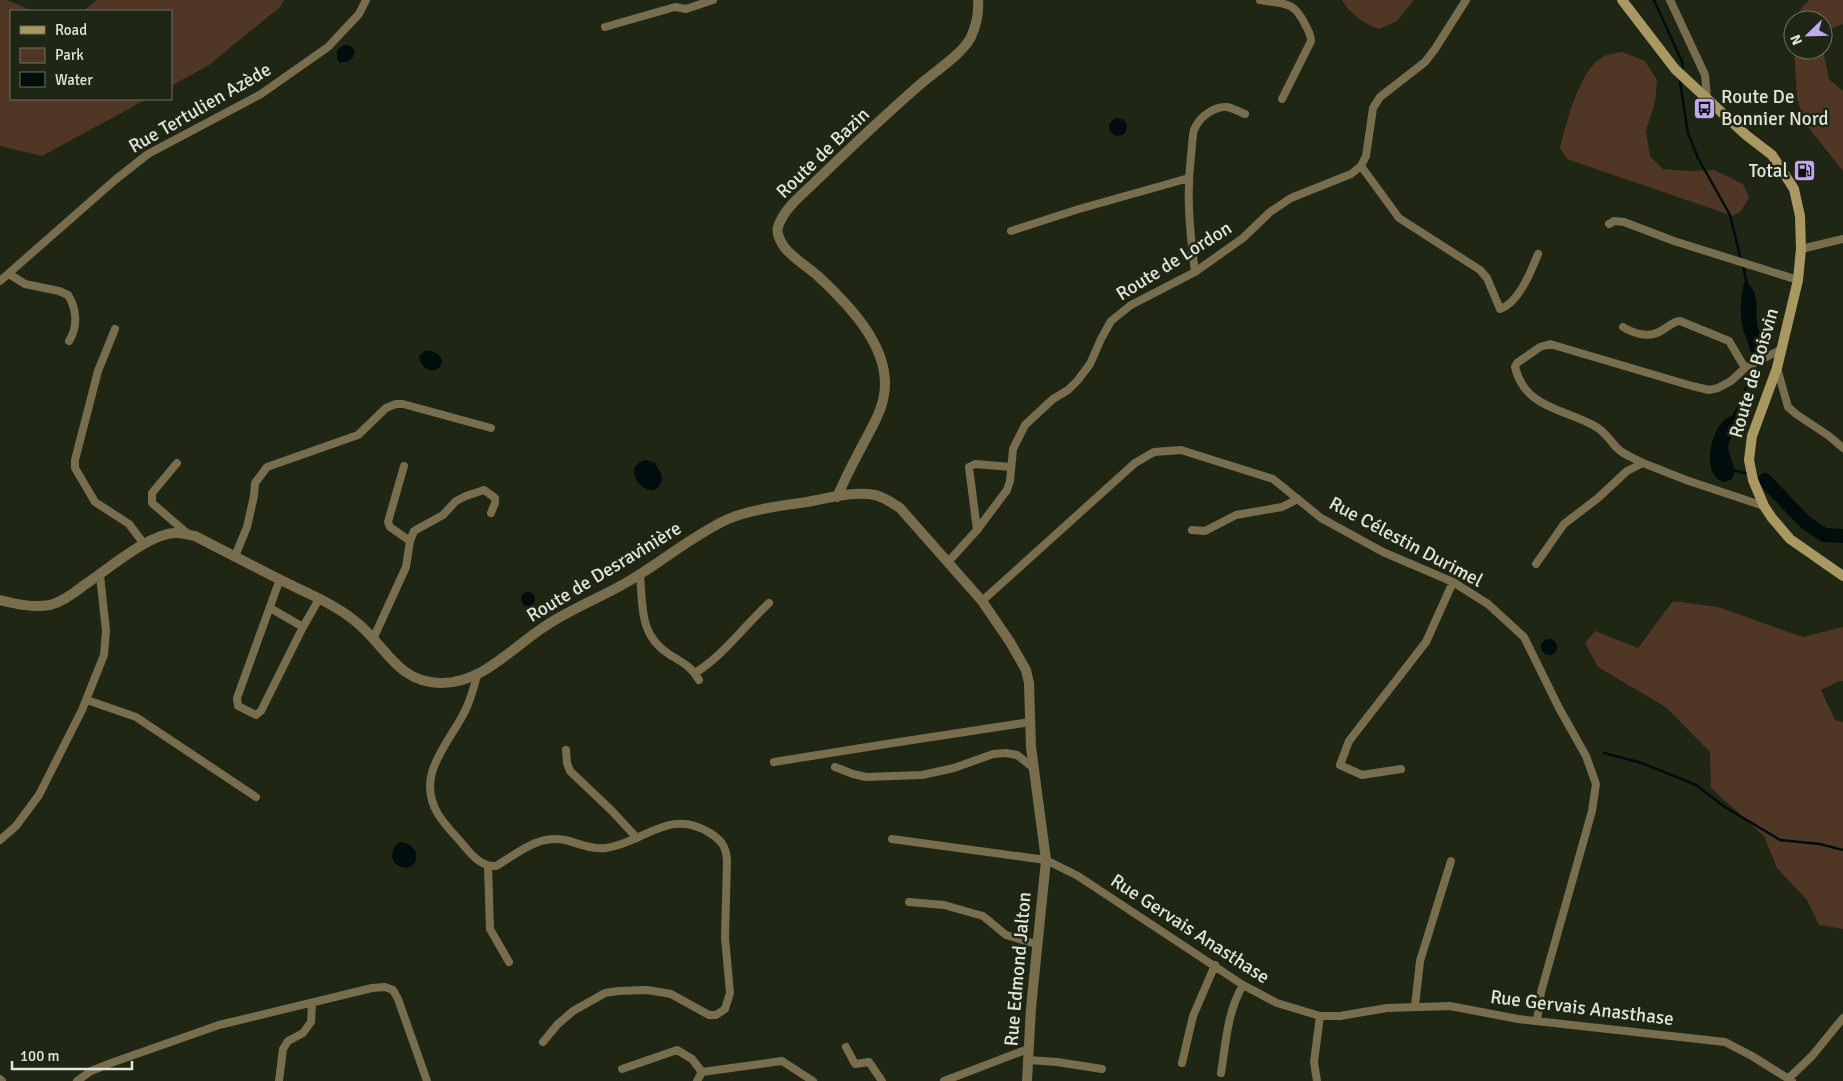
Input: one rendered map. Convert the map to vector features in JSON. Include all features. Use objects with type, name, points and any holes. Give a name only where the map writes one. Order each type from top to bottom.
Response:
[{"type":"main road","name":"Route de Boisvin","points":[[1622,0],[1677,70],[1746,135],[1772,154],[1794,190],[1800,216],[1801,249],[1798,280],[1777,368],[1752,436],[1749,460],[1753,480],[1764,506],[1790,539],[1843,576]]},
{"type":"street","name":"Rue Tertulien Azède","points":[[0,281],[115,180],[148,154],[261,94],[328,47],[360,14],[366,0]]},
{"type":"street","points":[[605,27],[675,7],[686,9],[713,0]]},
{"type":"street","name":"Route de Bazin","points":[[836,497],[876,420],[882,404],[885,384],[884,366],[877,348],[853,312],[819,277],[784,247],[778,236],[777,228],[791,206],[819,178],[915,88],[958,52],[970,38],[975,26],[978,0]]},
{"type":"street","points":[[1260,0],[1292,6],[1299,12],[1311,36],[1282,99]]},
{"type":"street","points":[[1466,0],[1425,62],[1380,97],[1373,108],[1366,156],[1361,166],[1392,211],[1399,218],[1480,270],[1487,278],[1500,309],[1506,307],[1529,279],[1538,254]]},
{"type":"street","points":[[1672,0],[1705,75],[1706,97]]},
{"type":"street","points":[[1195,272],[1188,225],[1189,178],[1194,130],[1204,115],[1214,109],[1230,107],[1245,114]]},
{"type":"street","name":"Route de Lordon","points":[[948,562],[977,530],[1007,490],[1010,481],[1012,449],[1025,425],[1053,399],[1068,390],[1078,380],[1090,364],[1101,339],[1112,321],[1131,305],[1195,272],[1243,238],[1270,212],[1291,198],[1350,174],[1361,166]]},
{"type":"street","points":[[1011,231],[1079,209],[1189,178]]},
{"type":"street","points":[[1609,224],[1614,221],[1624,222],[1798,280]]},
{"type":"street","points":[[1801,249],[1843,239]]},
{"type":"street","points":[[10,274],[25,284],[59,291],[68,295],[76,313],[74,330],[69,340]]},
{"type":"street","points":[[1623,326],[1632,332],[1649,335],[1680,321],[1729,341],[1745,368]]},
{"type":"street","points":[[115,328],[98,371],[75,460],[75,468],[95,502],[128,524],[144,544]]},
{"type":"street","points":[[1764,506],[1686,480],[1624,454],[1606,434],[1591,424],[1541,404],[1520,381],[1515,367],[1517,363],[1540,347],[1550,344],[1709,390],[1718,388],[1745,368],[1782,349]]},
{"type":"street","points":[[1777,368],[1788,407],[1830,436],[1843,448]]},
{"type":"street","points":[[235,556],[247,527],[255,483],[267,467],[358,435],[386,408],[396,404],[404,404],[491,428]]},
{"type":"street","name":"Rue Célestin Durimel","points":[[982,601],[1135,463],[1154,452],[1181,450],[1273,479],[1321,518],[1382,552],[1453,582],[1488,604],[1524,637],[1559,708],[1586,756],[1596,784],[1592,811],[1541,992],[1537,1021]]},
{"type":"street","points":[[177,463],[152,493],[151,498],[152,503],[188,534]]},
{"type":"street","points":[[1536,564],[1564,524],[1598,498],[1627,471],[1643,463]]},
{"type":"street","points":[[977,530],[969,467],[975,464],[1011,467]]},
{"type":"street","points":[[404,466],[388,522],[390,527],[410,541]]},
{"type":"street","points":[[846,478],[860,495]]},
{"type":"street","points":[[374,637],[406,568],[410,541],[414,531],[442,515],[456,502],[484,490],[495,498],[492,512]]},
{"type":"street","name":"Route de Desravinière","points":[[188,534],[280,579],[354,619],[374,637],[394,663],[406,674],[424,681],[440,683],[459,682],[477,676],[546,625],[640,575],[728,519],[754,511],[836,497],[875,495],[886,499],[900,508],[982,601],[1010,642],[1026,670],[1029,683],[1032,747],[1046,860]]},
{"type":"street","points":[[1192,530],[1205,531],[1236,515],[1282,507],[1298,499]]},
{"type":"street","points":[[0,600],[22,605],[50,605],[61,601],[144,544],[175,533],[188,534]]},
{"type":"street","points":[[0,840],[16,826],[38,796],[87,700],[104,655],[106,631],[100,575]]},
{"type":"street","points":[[640,575],[644,622],[647,631],[661,649],[690,667],[697,676],[720,654],[750,620],[769,603]]},
{"type":"street","points":[[280,579],[237,698],[238,706],[256,715],[261,711],[319,599]]},
{"type":"street","points":[[1401,769],[1362,775],[1340,765],[1348,741],[1426,642],[1453,582]]},
{"type":"street","points":[[270,608],[303,627]]},
{"type":"street","points":[[477,676],[474,690],[466,709],[436,760],[429,778],[431,796],[438,814],[471,854],[482,863],[488,866],[496,866],[537,841],[551,838],[587,847],[604,848],[622,844],[672,823],[704,829],[718,837],[723,844],[727,860],[725,938],[730,993],[726,1009],[716,1015],[709,1015],[671,994],[647,990],[618,990],[605,993],[574,1011],[557,1025],[543,1042]]},
{"type":"street","points":[[87,700],[136,717],[256,797]]},
{"type":"street","points":[[774,762],[866,746],[922,740],[1030,722]]},
{"type":"street","points":[[566,750],[570,771],[637,838]]},
{"type":"street","points":[[835,767],[866,777],[922,775],[972,763],[993,754],[1006,753],[1017,756],[1035,769]]},
{"type":"street","name":"Rue Gervais Anasthase","points":[[892,839],[1046,860],[1078,876],[1243,985],[1277,1003],[1320,1016],[1340,1016],[1387,1008],[1450,1006],[1518,1019],[1725,1042],[1752,1056],[1790,1080]]},
{"type":"street","name":"Rue Edmond Jalton","points":[[1028,1081],[1028,1049],[1036,944],[1046,860]]},
{"type":"street","points":[[1415,1006],[1420,961],[1451,861]]},
{"type":"street","points":[[488,866],[490,930],[509,962]]},
{"type":"street","points":[[909,902],[944,905],[983,916],[1006,935],[1036,944]]},
{"type":"street","points":[[1182,1063],[1188,1030],[1215,965]]},
{"type":"street","points":[[1221,1073],[1227,1029],[1236,997],[1243,985]]},
{"type":"street","points":[[77,1081],[91,1071],[111,1063],[220,1026],[372,988],[385,987],[393,990],[398,999],[427,1081]]},
{"type":"street","points":[[279,1081],[283,1049],[288,1041],[303,1033],[311,1022],[312,1003]]},
{"type":"street","points":[[1317,1081],[1314,1062],[1320,1016]]},
{"type":"street","points":[[1790,1080],[1843,1018]]},
{"type":"street","points":[[846,1047],[855,1064],[869,1062],[882,1081]]},
{"type":"street","points":[[944,1081],[1028,1049]]},
{"type":"street","points":[[622,1069],[677,1050],[692,1059],[702,1072]]},
{"type":"street","points":[[1028,1060],[1057,1062],[1102,1070]]},
{"type":"street","points":[[702,1072],[782,1061],[813,1081]]},
{"type":"street","points":[[697,1081],[702,1072]]},
{"type":"green space","points":[[0,0],[7,0],[31,10],[10,10],[10,100],[145,100],[42,156],[0,146]]},
{"type":"green space","points":[[97,0],[284,0],[280,7],[209,65],[172,85],[172,10],[84,10]]},
{"type":"green space","points":[[1342,0],[1414,0],[1397,21],[1379,29],[1358,18]]},
{"type":"green space","points":[[1809,0],[1843,0],[1843,24],[1833,28],[1833,10],[1800,10]]},
{"type":"green space","points":[[1622,52],[1645,61],[1657,80],[1655,102],[1646,131],[1650,156],[1663,169],[1688,171],[1714,170],[1743,184],[1749,198],[1741,211],[1733,216],[1567,159],[1560,148],[1570,112],[1587,72],[1605,56]]},
{"type":"green space","points":[[1795,60],[1825,60],[1829,79],[1843,91],[1843,171],[1804,122],[1797,97]]},
{"type":"green space","points":[[1673,601],[1718,607],[1803,637],[1843,627],[1843,681],[1839,681],[1821,690],[1835,720],[1843,722],[1843,929],[1819,925],[1807,900],[1777,868],[1764,836],[1711,788],[1710,752],[1667,708],[1598,667],[1585,643],[1595,631],[1638,648]]},
{"type":"water","points":[[346,45],[351,46],[355,51],[354,54],[350,60],[340,63],[337,58],[337,51]]},
{"type":"water","points":[[1114,118],[1122,118],[1127,123],[1125,134],[1114,136],[1109,131],[1109,123]]},
{"type":"water","points":[[1745,281],[1755,296],[1757,325],[1765,342],[1761,352],[1754,355],[1750,351],[1741,317]]},
{"type":"water","points":[[424,351],[430,351],[439,356],[442,360],[440,367],[430,370],[424,367],[419,357]]},
{"type":"water","points":[[1732,416],[1739,417],[1741,427],[1731,438],[1728,445],[1734,474],[1732,479],[1724,482],[1716,478],[1712,470],[1710,460],[1711,449],[1718,428],[1725,420]]},
{"type":"water","points":[[646,460],[655,463],[662,476],[659,486],[654,490],[640,485],[636,479],[634,471],[637,465]]},
{"type":"water","points":[[525,592],[531,592],[535,599],[531,606],[525,606],[521,602],[521,596]]},
{"type":"water","points":[[1549,639],[1557,647],[1549,655],[1541,647]]},
{"type":"water","points":[[401,842],[410,845],[415,851],[416,858],[412,866],[398,866],[393,860],[394,847]]},
{"type":"waterway","points":[[1654,0],[1683,64],[1682,72]]},
{"type":"waterway","points":[[1681,77],[1680,82],[1688,133],[1698,158],[1730,215],[1741,260]]},
{"type":"waterway","points":[[1743,265],[1747,284]]},
{"type":"waterway","points":[[1732,419],[1743,398],[1753,366]]},
{"type":"waterway","points":[[1732,470],[1749,474]]},
{"type":"waterway","points":[[1765,480],[1805,522],[1824,535],[1843,536]]},
{"type":"waterway","points":[[1604,753],[1642,763],[1696,785],[1725,807],[1780,840],[1820,844],[1843,850]]},
{"type":"place","name":"Route De Bonnier Nord","points":[[1705,108]]},
{"type":"place","name":"Total","points":[[1804,171]]}]
